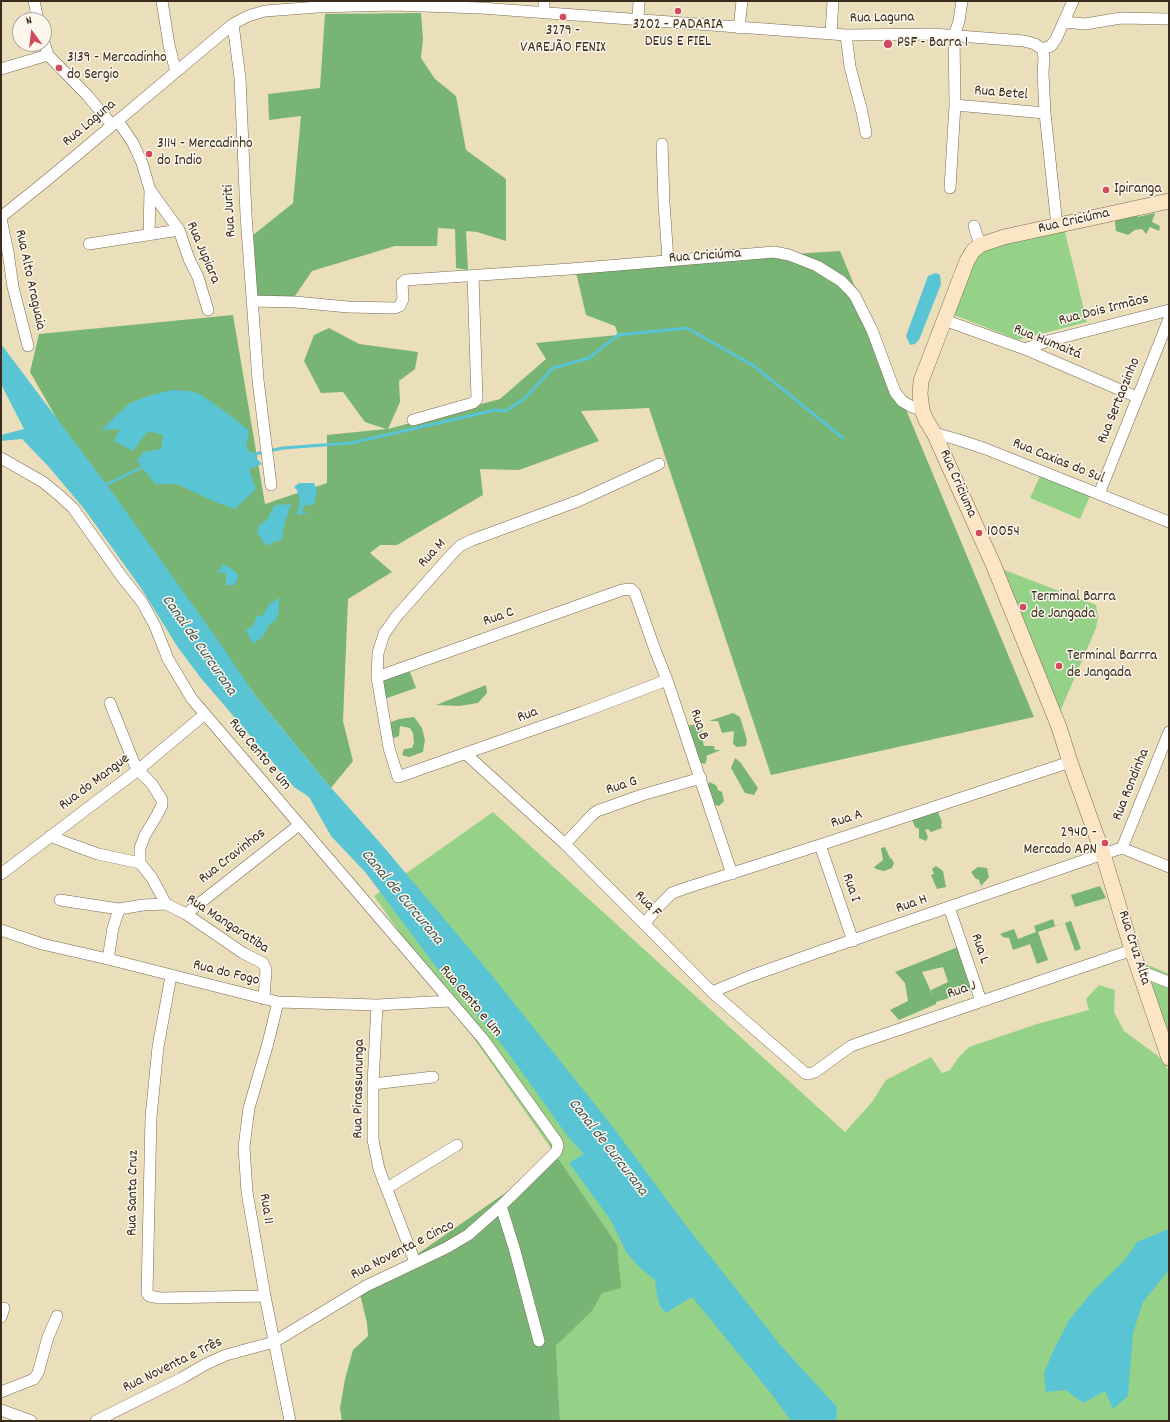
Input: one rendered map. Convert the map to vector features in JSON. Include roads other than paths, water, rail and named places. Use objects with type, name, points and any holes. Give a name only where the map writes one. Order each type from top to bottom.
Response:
[{"type":"main road","name":"Rua Criciúma","points":[[980,245],[989,241],[1169,201]]},
{"type":"main road","name":"Rua Criciuma","points":[[980,245],[973,251],[967,260],[921,380],[920,394],[922,410],[993,564],[1059,728],[1097,838]]},
{"type":"main road","name":"Rua Cruz Alta","points":[[1097,838],[1132,950],[1169,1058]]},
{"type":"street","points":[[34,1],[36,12]]},
{"type":"street","points":[[162,1],[169,46],[176,72]]},
{"type":"street","points":[[544,1],[544,12]]},
{"type":"street","points":[[638,19],[639,1]]},
{"type":"street","points":[[739,28],[742,1]]},
{"type":"street","points":[[831,33],[833,1]]},
{"type":"street","name":"Rua Betel","points":[[950,188],[955,105],[954,36],[959,21],[962,1]]},
{"type":"street","points":[[1056,226],[1045,112],[1043,73],[1044,58],[1042,49],[1051,46],[1056,39],[1073,1]]},
{"type":"street","name":"Rua Laguna","points":[[1,218],[233,24],[248,16],[265,11],[394,3],[544,12],[846,35],[896,33],[932,34],[1024,41],[1035,44],[1042,49]]},
{"type":"street","points":[[1064,22],[1085,24],[1122,18],[1169,19]]},
{"type":"street","name":"Rua Juriti","points":[[233,24],[240,78],[240,112],[258,380],[271,485]]},
{"type":"street","points":[[846,35],[850,66],[866,133]]},
{"type":"street","name":"Rua Jupiara","points":[[47,52],[48,55],[133,143],[142,164],[150,190],[149,235]]},
{"type":"street","points":[[4,68],[48,55]]},
{"type":"street","name":"Rua Betel","points":[[955,105],[1045,112]]},
{"type":"street","points":[[662,144],[663,195],[668,260]]},
{"type":"street","name":"Rua Jupiara","points":[[150,190],[179,230],[189,259],[198,277],[208,310]]},
{"type":"street","name":"Rua Alto Araguaia","points":[[1,218],[13,287],[28,346]]},
{"type":"street","points":[[974,226],[980,245]]},
{"type":"street","points":[[89,244],[179,230]]},
{"type":"street","name":"Rua Criciúma","points":[[252,301],[295,302],[348,307],[395,308],[400,306],[403,299],[402,283],[406,280],[570,269],[774,252],[802,260],[821,269],[841,282],[855,296],[872,330],[895,392],[902,401],[912,407],[922,410]]},
{"type":"street","points":[[413,420],[473,403],[477,399],[473,276]]},
{"type":"street","name":"Rua Dois Irmãos","points":[[1024,349],[1048,341],[1169,310]]},
{"type":"street","name":"Rua Sertaozinho","points":[[1100,494],[1169,319]]},
{"type":"street","name":"Rua Humaitá","points":[[944,320],[1024,349],[1137,397]]},
{"type":"street","name":"Rua Caxias do Sul","points":[[934,434],[986,449],[1169,522]]},
{"type":"street","name":"Rua Cento e Um","points":[[1,458],[43,482],[73,508],[122,577],[142,602],[155,626],[168,659],[192,699],[487,1046],[557,1142],[558,1149]]},
{"type":"street","name":"Rua M","points":[[398,777],[389,748],[381,712],[377,677],[378,653],[384,634],[396,617],[460,546],[472,540],[578,501],[658,464]]},
{"type":"street","name":"Rua C","points":[[377,677],[622,590],[631,589]]},
{"type":"street","name":"Rua B","points":[[631,589],[635,593],[667,680],[732,874]]},
{"type":"street","name":"Rua","points":[[398,777],[583,712],[667,680]]},
{"type":"street","points":[[50,836],[98,854],[140,863],[140,848],[145,835],[162,805],[162,800],[152,784],[138,770],[134,763],[110,703]]},
{"type":"street","name":"Rua do Mangue","points":[[1,874],[138,770],[205,714]]},
{"type":"street","name":"Rua Rondinha","points":[[1122,848],[1169,732]]},
{"type":"street","name":"Rua F","points":[[466,754],[565,844],[712,992],[801,1071],[808,1074]]},
{"type":"street","name":"Rua A","points":[[645,923],[672,893],[1070,762]]},
{"type":"street","name":"Rua G","points":[[565,844],[597,811],[642,795],[701,778]]},
{"type":"street","name":"Rua Cravinhos","points":[[186,914],[299,825]]},
{"type":"street","name":"Rua I","points":[[820,845],[853,941]]},
{"type":"street","points":[[1122,848],[1169,867]]},
{"type":"street","name":"Rua H","points":[[712,992],[748,977],[1122,848]]},
{"type":"street","name":"Rua Mangaratiba","points":[[140,863],[152,878],[166,904]]},
{"type":"street","name":"Rua Mangaratiba","points":[[60,900],[120,909],[143,905],[166,904],[186,914],[243,953],[263,963],[266,970],[264,999]]},
{"type":"street","name":"Rua L","points":[[949,907],[980,1001]]},
{"type":"street","points":[[108,959],[113,928],[120,909]]},
{"type":"street","name":"Rua do Fogo","points":[[1,930],[42,944],[278,1002],[377,1005],[449,1001]]},
{"type":"street","name":"Rua J","points":[[808,1074],[814,1072],[852,1046],[1132,950]]},
{"type":"street","points":[[1140,971],[1169,982]]},
{"type":"street","name":"Rua Santa Cruz","points":[[171,976],[158,1047],[151,1117],[147,1293],[149,1296],[160,1298],[265,1296]]},
{"type":"street","name":"Rua 11","points":[[278,1002],[268,1044],[248,1108],[244,1147],[247,1192],[265,1296],[290,1421]]},
{"type":"street","name":"Rua Pirassununga","points":[[377,1005],[373,1084],[373,1140],[379,1169],[415,1262]]},
{"type":"street","points":[[373,1084],[434,1077]]},
{"type":"street","points":[[387,1188],[457,1146]]},
{"type":"street","name":"Rua Noventa e Cinco","points":[[328,1310],[366,1286],[446,1248],[468,1235],[501,1206],[558,1149]]},
{"type":"street","points":[[501,1206],[515,1251],[539,1341]]},
{"type":"street","name":"Rua Noventa e Três","points":[[96,1421],[226,1355],[274,1342],[328,1310]]},
{"type":"street","points":[[1,1392],[34,1379],[38,1373],[48,1337],[57,1316]]},
{"type":"street","points":[[1,1410],[31,1421]]},
{"type":"water","points":[[936,273],[940,275],[941,284],[919,340],[915,344],[910,345],[906,336],[928,276]]},
{"type":"water","name":"Canal de Curcurana","points":[[1,344],[112,492],[215,636],[254,694],[326,782],[382,845],[494,978],[613,1127],[684,1223],[782,1347],[837,1407],[836,1421],[791,1421],[770,1392],[692,1297],[666,1313],[660,1306],[655,1280],[639,1267],[627,1253],[610,1219],[569,1163],[584,1154],[569,1138],[506,1050],[459,991],[437,968],[366,873],[331,836],[309,797],[294,787],[200,677],[177,646],[141,588],[85,510],[49,467],[22,439],[1,441],[1,435],[24,429],[1,384]]},
{"type":"water","points":[[173,390],[190,391],[200,394],[249,431],[246,448],[262,464],[249,469],[256,489],[235,509],[213,501],[177,484],[155,484],[137,461],[144,452],[161,449],[163,435],[148,431],[133,451],[114,441],[120,429],[101,430],[130,403],[148,396]]},
{"type":"water","points":[[299,483],[314,483],[317,491],[314,504],[304,506],[302,511],[308,513],[297,515],[300,503],[297,490],[294,487]]},
{"type":"water","points":[[291,504],[284,526],[282,540],[266,546],[257,532],[259,525],[266,521],[275,505]]},
{"type":"water","points":[[224,564],[239,576],[234,585],[226,585],[226,573],[217,572]]},
{"type":"water","points":[[279,597],[279,611],[276,620],[269,625],[263,636],[253,644],[246,630],[254,625],[256,617],[263,615],[269,605]]},
{"type":"water","points":[[1169,1229],[1169,1270],[1143,1302],[1133,1333],[1128,1396],[1113,1409],[1105,1391],[1083,1403],[1066,1390],[1046,1392],[1044,1373],[1054,1349],[1070,1319],[1093,1291],[1124,1261],[1137,1242]]},
{"type":"waterway","points":[[269,451],[283,448],[351,443],[495,410],[506,411],[524,399],[553,368],[589,358],[618,335],[687,328],[754,366],[843,438]]},
{"type":"waterway","points":[[250,455],[264,452]]},
{"type":"waterway","points":[[103,486],[145,466]]},
{"type":"place","name":"3202 - PADARIA DEUS E FIEL","points":[[678,11]]},
{"type":"place","name":"3279 - VAREJÃO FENIX","points":[[563,17]]},
{"type":"place","name":"PSF - Barra 1","points":[[888,44]]},
{"type":"place","name":"3139 - Mercadinho do Sergio","points":[[59,68]]},
{"type":"place","name":"3114 - Mercadinho do Indio","points":[[149,154]]},
{"type":"place","name":"Ipiranga","points":[[1106,190]]},
{"type":"place","name":"10054","points":[[979,533]]},
{"type":"place","name":"Terminal Barra de Jangada","points":[[1023,607]]},
{"type":"place","name":"Terminal Barrra de Jangada","points":[[1059,666]]},
{"type":"place","name":"2940 - Mercado APN","points":[[1105,843]]}]
